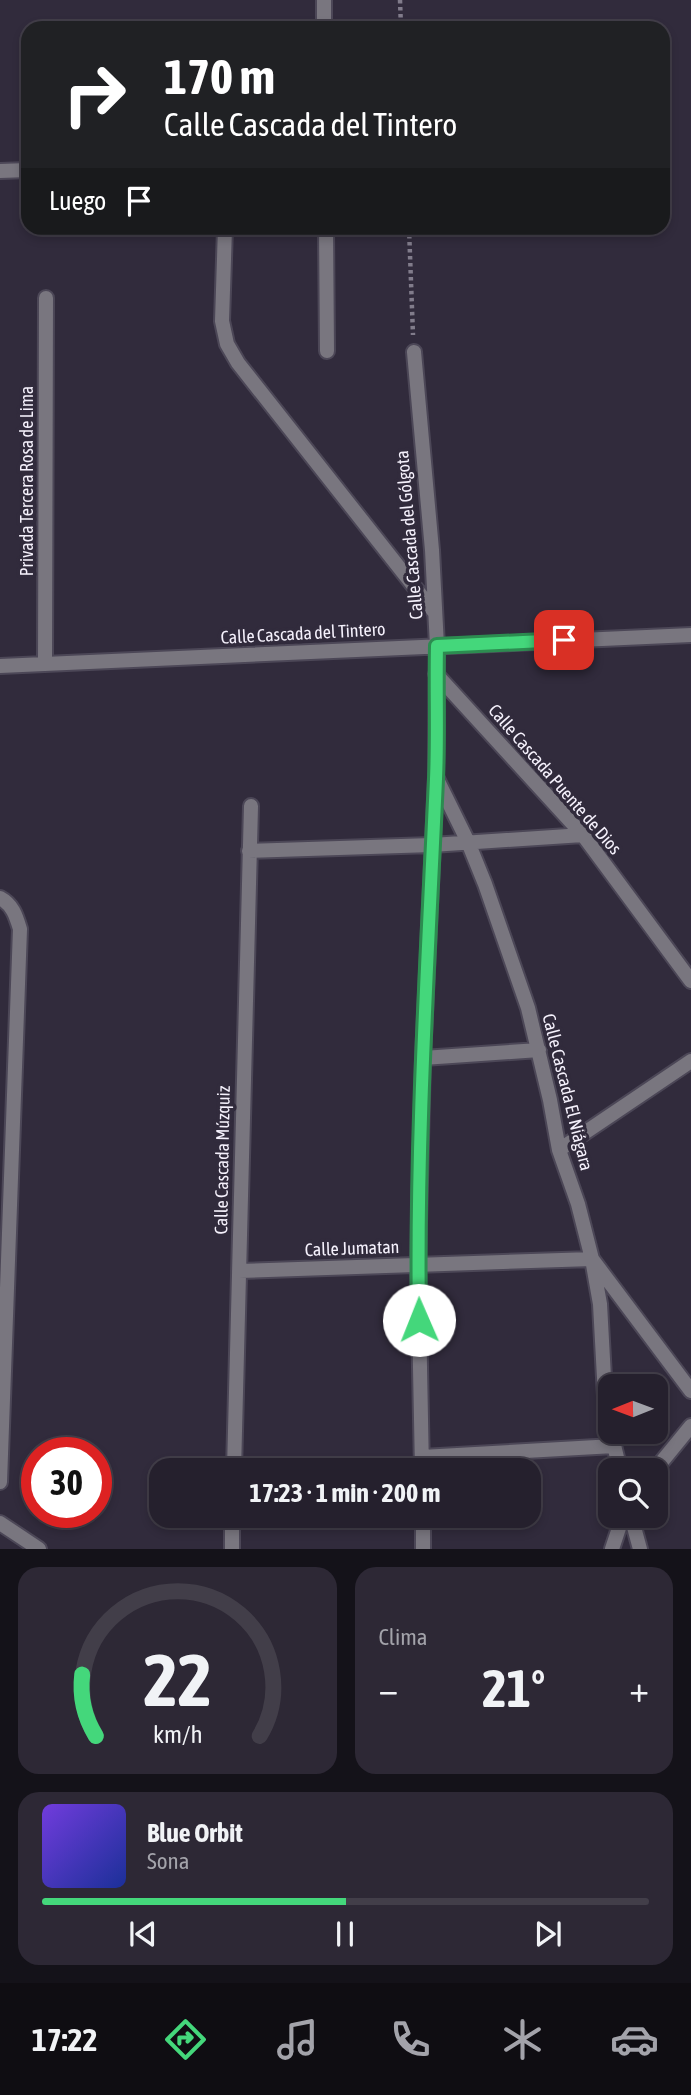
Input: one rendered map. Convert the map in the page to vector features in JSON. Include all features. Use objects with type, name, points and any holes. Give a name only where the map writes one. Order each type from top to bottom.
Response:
[{"type":"street","points":[[324,0],[324,21]]},
{"type":"street","points":[[0,172],[21,170]]},
{"type":"street","points":[[225,235],[222,321],[230,351],[435,612]]},
{"type":"street","points":[[326,235],[327,351]]},
{"type":"street","name":"Privada Tercera Rosa de Lima","points":[[45,664],[46,298]]},
{"type":"street","name":"Calle Cascada del Gólgota","points":[[414,352],[437,646],[436,777],[423,1058],[418,1265],[422,1458]]},
{"type":"street","name":"Calle Cascada del Tintero","points":[[0,666],[691,635]]},
{"type":"street","name":"Calle Cascada Puente de Dios","points":[[436,674],[583,835],[691,981]]},
{"type":"street","name":"Calle Cascada El Niágara","points":[[436,777],[468,842],[528,1008],[559,1150],[578,1203],[592,1259],[600,1304],[604,1374]]},
{"type":"street","name":"Calle Cascada Múzquiz","points":[[234,1458],[251,806]]},
{"type":"street","points":[[249,851],[432,845],[583,835]]},
{"type":"street","points":[[0,898],[6,901],[16,914],[20,929],[0,1482]]},
{"type":"street","points":[[423,1058],[539,1050]]},
{"type":"street","points":[[559,1150],[691,1061]]},
{"type":"street","points":[[592,1259],[691,1391]]},
{"type":"street","name":"Calle Jumatan","points":[[239,1271],[592,1259]]},
{"type":"street","points":[[664,1458],[691,1426]]},
{"type":"street","points":[[463,1458],[598,1438]]},
{"type":"street","points":[[0,1523],[39,1549]]},
{"type":"street","points":[[232,1549],[233,1528]]},
{"type":"street","points":[[423,1528],[423,1549]]},
{"type":"street","points":[[612,1549],[619,1528]]},
{"type":"street","points":[[634,1528],[640,1549]]},
{"type":"path","points":[[400,0],[401,21]]},
{"type":"path","points":[[409,235],[414,352]]},
{"type":"route","points":[[419,1320],[423,1058],[436,777],[437,646],[564,640]]}]
